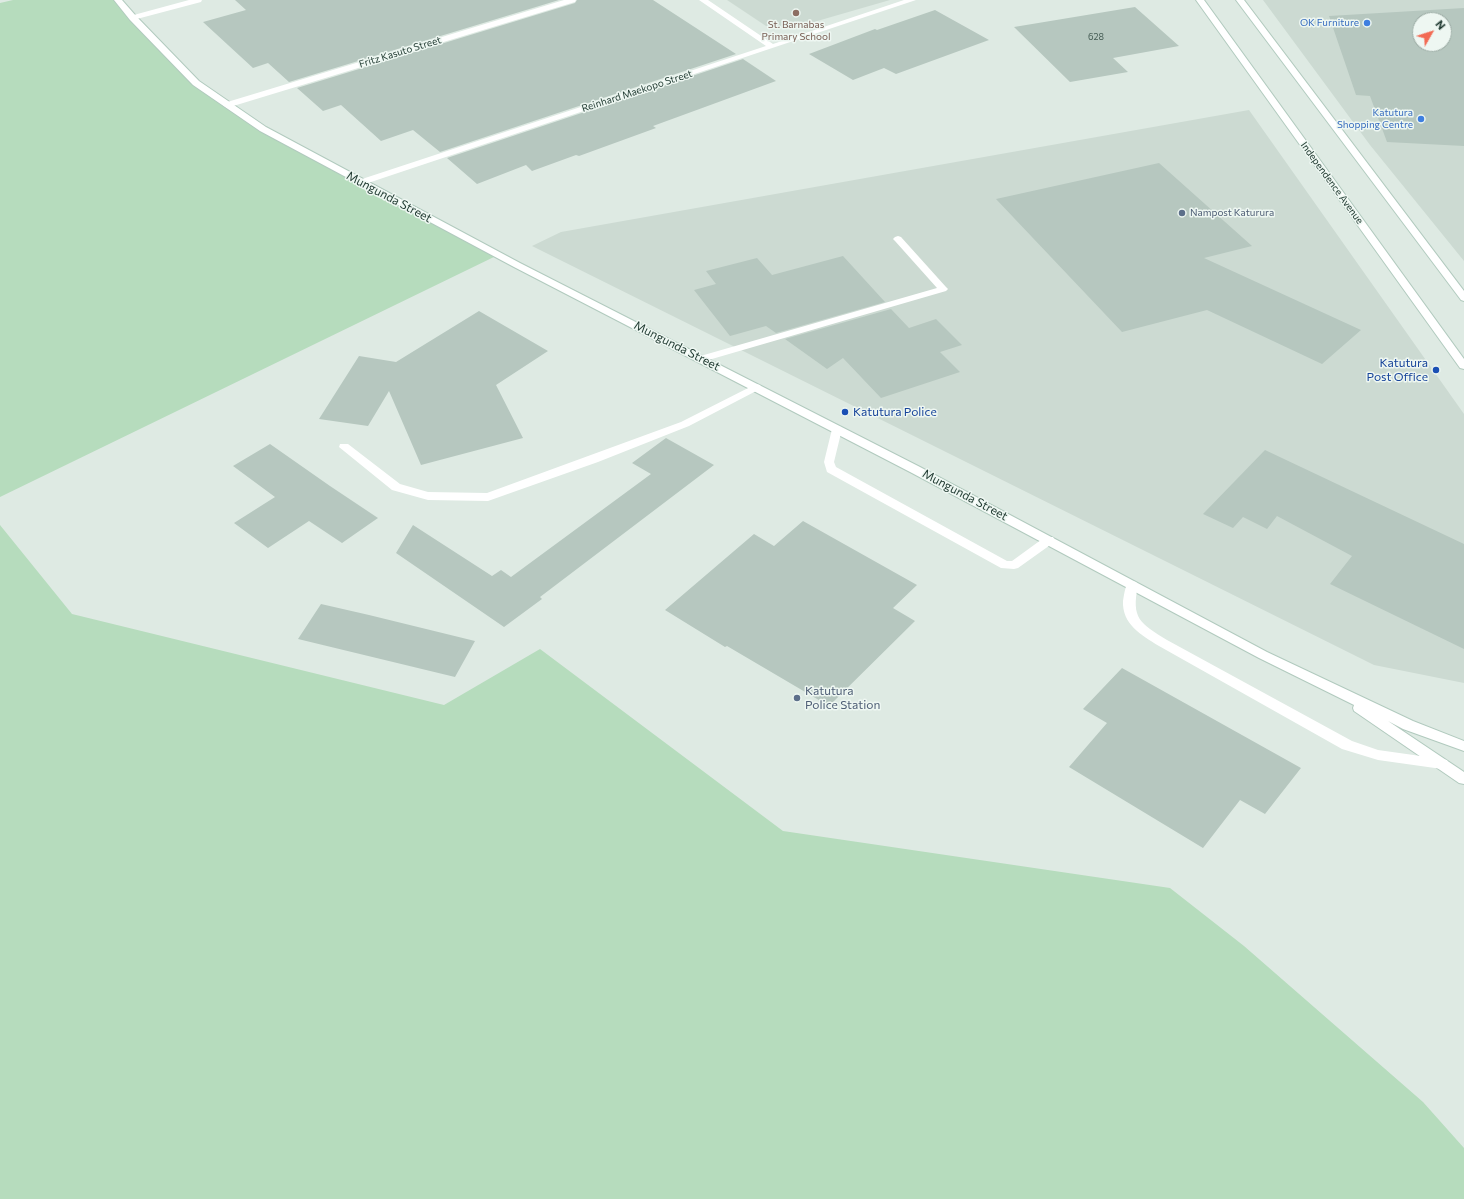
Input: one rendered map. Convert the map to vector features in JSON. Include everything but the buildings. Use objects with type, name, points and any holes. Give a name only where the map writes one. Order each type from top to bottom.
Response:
[{"type":"street","name":"Mungunda Street","points":[[118,0],[133,18],[196,83],[264,129],[517,265],[837,429],[1049,540],[1263,655],[1327,686]]},
{"type":"street","points":[[133,18],[198,0]]},
{"type":"street","name":"Fritz Kasuto Street","points":[[227,105],[572,0]]},
{"type":"street","points":[[703,0],[771,46]]},
{"type":"street","name":"Reinhard Maekopo Street","points":[[362,182],[912,0]]},
{"type":"street","name":"Independence Avenue","points":[[1200,0],[1464,366]]},
{"type":"street","points":[[1240,0],[1464,298]]},
{"type":"street","points":[[701,359],[943,289],[898,239]]},
{"type":"street","points":[[344,447],[396,487],[428,496],[488,497],[685,424],[756,387]]},
{"type":"street","points":[[837,429],[829,462],[831,469],[1005,565],[1014,565],[1049,540]]},
{"type":"street","points":[[1132,585],[1128,599],[1131,615],[1139,627],[1163,643],[1347,745],[1378,756],[1442,764]]},
{"type":"street","points":[[1327,686],[1464,779]]},
{"type":"street","points":[[1327,686],[1408,725],[1464,746]]},
{"type":"shaded area","name":"St. Barnabas Primary School","points":[[727,0],[890,0],[793,28],[766,26]]},
{"type":"shaded area","points":[[1263,0],[1464,0],[1464,261],[1370,145]]},
{"type":"shaded area","points":[[1249,110],[1464,414],[1464,683],[1374,665],[532,246],[561,232]]},
{"type":"green space","points":[[13,0],[118,0],[196,83],[264,129],[498,255],[0,497],[0,3]]},
{"type":"green space","points":[[0,525],[72,614],[444,705],[540,649],[783,831],[1170,888],[1244,946],[1423,1102],[1464,1148],[1464,1199],[0,1199]]},
{"type":"place","name":"St. Barnabas Primary School","points":[[796,13]]},
{"type":"place","name":"OK Furniture","points":[[1367,23]]},
{"type":"place","name":"Katutura Shopping Centre","points":[[1421,119]]},
{"type":"place","name":"Nampost Katurura","points":[[1182,213]]},
{"type":"place","name":"Katutura Post Office","points":[[1436,370]]},
{"type":"place","name":"Katutura Police","points":[[845,412]]},
{"type":"place","name":"Katutura Police Station","points":[[797,698]]}]
